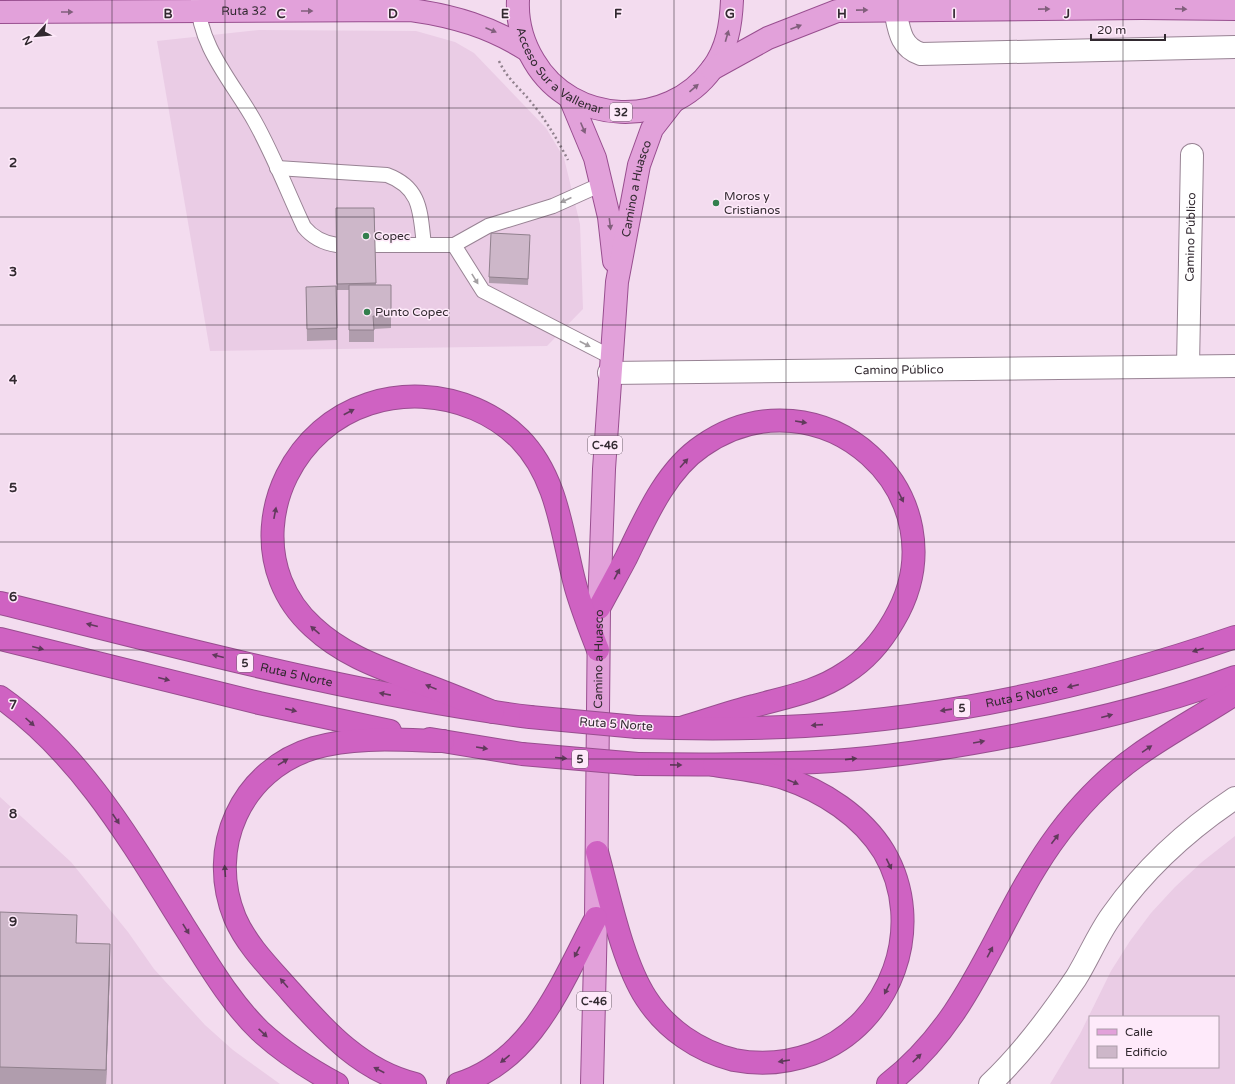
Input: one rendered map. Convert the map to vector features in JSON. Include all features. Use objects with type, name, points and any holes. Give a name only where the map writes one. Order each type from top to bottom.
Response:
[{"type":"highway","points":[[493,712],[377,667],[349,654],[329,641],[311,626],[296,610],[285,592],[272,555],[274,517],[280,493],[293,464],[307,447],[321,431],[350,411],[391,398],[430,397],[454,401],[489,415],[520,440],[536,460],[554,497],[576,587],[598,650]]},
{"type":"highway","points":[[599,608],[656,498],[685,461],[701,446],[719,435],[739,426],[782,420],[803,422],[824,427],[844,436],[862,447],[878,462],[890,478],[901,496],[908,514],[913,534],[915,554],[912,574],[902,606],[889,630],[877,646],[863,660],[847,672],[811,691],[681,728]]},
{"type":"highway","name":"Ruta 5 Norte","points":[[0,603],[362,690],[425,702],[530,717],[637,727],[681,728],[805,726],[885,718],[970,707],[1083,684],[1150,665],[1235,637]]},
{"type":"highway","name":"5","points":[[0,639],[266,704],[443,741],[522,754],[638,764],[714,766],[835,761],[949,748],[1096,719],[1162,702],[1235,678]]},
{"type":"highway","points":[[888,1084],[919,1057],[941,1033],[960,1006],[1035,870],[1070,819],[1102,786],[1137,756],[1235,694]]},
{"type":"highway","points":[[0,697],[57,746],[92,787],[129,838],[214,974],[236,1004],[259,1029],[281,1049],[337,1084]]},
{"type":"highway","points":[[415,1084],[402,1081],[378,1070],[342,1046],[317,1021],[263,960],[235,919],[229,902],[224,863],[226,842],[233,821],[249,794],[266,774],[298,754],[335,743],[368,740],[443,741]]},
{"type":"highway","points":[[597,852],[622,940],[636,980],[646,997],[671,1028],[687,1040],[705,1050],[743,1062],[783,1062],[821,1051],[839,1041],[856,1028],[871,1013],[883,996],[893,976],[899,955],[903,913],[893,871],[884,852],[871,834],[856,819],[822,794],[782,778],[714,766]]},
{"type":"highway","points":[[458,1084],[491,1070],[504,1061],[529,1035],[553,998],[596,918]]},
{"type":"main road","name":"Acceso Sur a Vallenar","points":[[518,0],[520,29],[527,50],[538,69],[553,85],[570,98],[597,109],[611,112],[632,113],[653,110],[673,102],[688,93],[712,69],[728,36],[732,0]]},
{"type":"main road","name":"Acceso Sur a Vallenar","points":[[712,69],[768,38],[837,11],[898,5],[1142,4],[1235,9]]},
{"type":"main road","name":"Ruta 32","points":[[0,12],[198,6],[411,10],[454,17],[474,23],[495,32],[527,50]]},
{"type":"main road","name":"Camino a Huasco","points":[[570,98],[596,158],[609,217],[617,282]]},
{"type":"main road","name":"Camino a Huasco","points":[[592,1084],[597,852],[599,608],[610,365],[617,282],[639,165],[652,129],[673,102]]},
{"type":"street","points":[[898,5],[904,42],[914,52],[921,54],[1235,47]]},
{"type":"street","name":"Camino Público","points":[[1188,366],[1192,155]]},
{"type":"street","name":"Camino Público","points":[[610,365],[1235,366]]},
{"type":"street","points":[[990,1084],[1024,1047],[1052,1013],[1077,977],[1112,916],[1156,861],[1182,837],[1235,798]]},
{"type":"lane","points":[[198,6],[209,44],[220,66],[255,123],[304,227],[316,238],[326,243],[336,245]]},
{"type":"lane","points":[[277,168],[387,175],[395,178],[409,188],[416,197],[420,209],[424,245]]},
{"type":"lane","points":[[375,245],[454,245],[488,226],[553,206],[602,184]]},
{"type":"lane","points":[[454,245],[483,291],[610,365]]},
{"type":"path","points":[[497,58],[509,79],[531,101],[553,131],[571,166]]},
{"type":"shaded area","points":[[259,30],[416,31],[455,42],[474,53],[546,128],[564,158],[580,224],[583,309],[547,346],[210,351],[157,41]]},
{"type":"shaded area","points":[[0,797],[71,862],[128,932],[154,969],[205,1025],[233,1050],[280,1084],[0,1084]]},
{"type":"shaded area","points":[[1235,836],[1235,1084],[1050,1084],[1080,1034],[1111,971],[1130,941],[1151,913],[1175,887],[1202,862]]},
{"type":"building","points":[[336,208],[374,208],[376,283],[337,284]]},
{"type":"building","points":[[491,233],[530,235],[528,279],[489,277]]},
{"type":"building","points":[[349,285],[391,285],[391,316],[373,316],[374,330],[349,330]]},
{"type":"building","points":[[336,286],[337,328],[307,329],[306,287]]},
{"type":"building","points":[[0,912],[77,915],[76,943],[110,944],[106,1070],[0,1067]]},
{"type":"place","name":"Moros y Cristianos","points":[[716,203]]},
{"type":"place","name":"Copec","points":[[366,236]]},
{"type":"place","name":"Punto Copec","points":[[367,312]]}]
